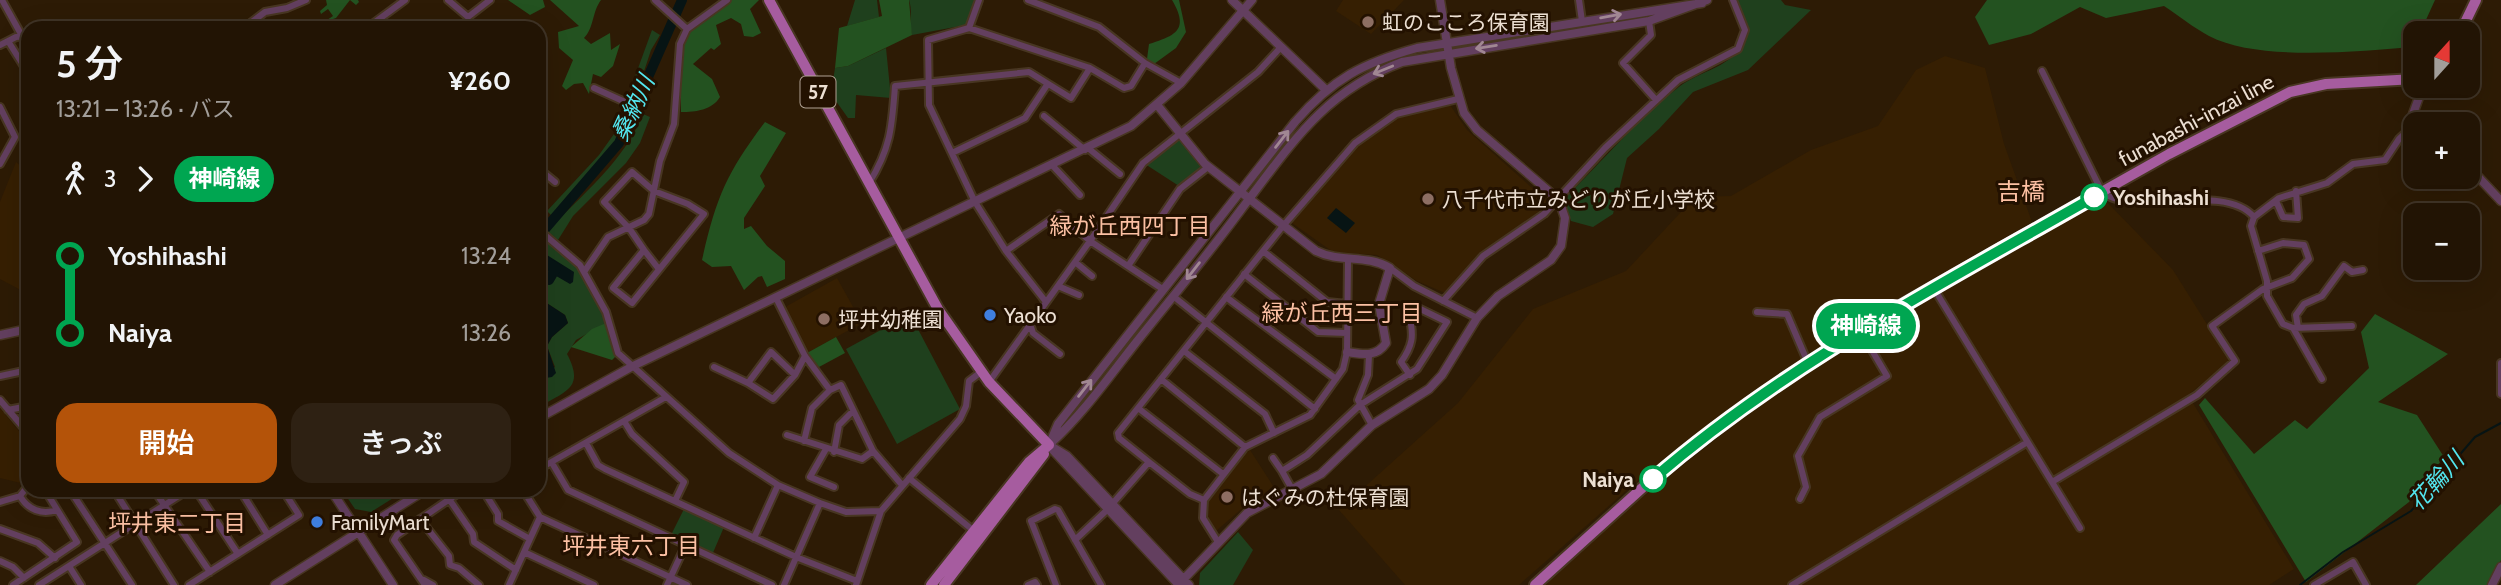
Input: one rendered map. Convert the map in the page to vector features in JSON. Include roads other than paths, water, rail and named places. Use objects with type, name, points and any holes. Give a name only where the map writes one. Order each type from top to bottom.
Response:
[{"type":"main road","name":"57","points":[[769,0],[938,309],[989,382],[1049,445]]},
{"type":"main road","points":[[2466,21],[2476,0]]},
{"type":"main road","name":"funabashi-inzai line","points":[[1535,585],[1662,470],[1756,398],[1860,330],[1933,287],[2236,118],[2290,92],[2326,84],[2403,80]]},
{"type":"main road","points":[[931,585],[1029,462],[1049,445]]},
{"type":"main road","points":[[944,585],[1049,445]]},
{"type":"street","points":[[2,0],[21,30]]},
{"type":"street","points":[[254,21],[265,12],[287,8],[306,0]]},
{"type":"street","points":[[376,21],[405,0]]},
{"type":"street","points":[[448,0],[468,18],[490,0]]},
{"type":"street","points":[[655,0],[687,29]]},
{"type":"street","points":[[583,272],[608,237],[629,228],[649,214],[660,161],[674,124],[680,44],[687,29],[727,0]]},
{"type":"street","points":[[969,28],[979,0]]},
{"type":"street","points":[[1028,0],[1099,27],[1145,63],[1181,83]]},
{"type":"street","points":[[1232,0],[1326,90]]},
{"type":"street","points":[[546,414],[633,366],[1131,126],[1158,106],[1181,83],[1252,0]]},
{"type":"street","points":[[1049,445],[1182,584],[1247,513],[1329,467],[1372,425],[1429,389],[1442,375],[1477,318],[1498,296],[1557,254],[1566,229],[1559,200],[1477,130],[1458,99],[1440,0]]},
{"type":"street","points":[[1579,0],[1582,21]]},
{"type":"street","points":[[1443,301],[1483,256],[1544,214],[1559,200],[1605,148],[1656,100],[1689,72],[1738,49],[1745,30],[1733,0]]},
{"type":"street","points":[[1049,445],[1058,424],[1296,122],[1326,90],[1377,59],[1447,43],[1705,1]]},
{"type":"street","points":[[1049,445],[1066,430],[1320,111],[1345,90],[1402,62],[1648,21],[1705,1]]},
{"type":"street","points":[[1648,21],[1651,35],[1623,63],[1656,100]]},
{"type":"street","points":[[1046,302],[1006,251],[975,202],[929,104],[929,38],[969,28],[1090,68],[1128,88],[1145,63]]},
{"type":"street","points":[[0,45],[21,37]]},
{"type":"street","points":[[8,41],[21,62]]},
{"type":"street","points":[[989,382],[1143,163],[1258,72],[1281,47]]},
{"type":"street","points":[[868,184],[881,164],[891,137],[895,86],[1029,72],[1070,98],[1090,68]]},
{"type":"street","points":[[2042,71],[2102,192],[2120,202],[2174,199],[2221,203],[2240,208],[2254,217]]},
{"type":"street","points":[[952,153],[1025,118],[1047,85]]},
{"type":"street","points":[[594,88],[625,102]]},
{"type":"street","points":[[1204,500],[1190,494],[1118,435],[1283,226],[1369,130],[1412,108],[1458,99]]},
{"type":"street","points":[[1158,106],[1208,167],[1316,251],[1333,258],[1368,258],[1390,268],[1414,286],[1477,318]]},
{"type":"street","points":[[0,107],[15,137],[0,161]]},
{"type":"street","points":[[1044,116],[1120,174]]},
{"type":"street","points":[[2352,326],[2295,328],[2283,324],[2267,296],[2252,233],[2254,217],[2296,191],[2327,183],[2353,164],[2385,160],[2403,136]]},
{"type":"street","points":[[1052,165],[1057,174],[1080,195]]},
{"type":"street","points":[[1128,266],[1180,189],[1208,167]]},
{"type":"street","points":[[644,250],[613,288],[632,303],[704,214],[688,204],[654,191],[632,172],[604,202],[629,228],[658,268]]},
{"type":"street","points":[[546,175],[555,182]]},
{"type":"street","points":[[2480,179],[2501,201]]},
{"type":"street","points":[[2276,201],[2283,217],[2298,218],[2296,191]]},
{"type":"street","points":[[1006,251],[1059,214],[1090,241],[1164,290]]},
{"type":"street","points":[[546,236],[580,265],[606,312],[614,344],[666,397],[743,465],[778,485],[846,512],[881,511]]},
{"type":"street","points":[[2052,482],[2197,396],[2235,362],[2212,326],[2267,287],[2292,278],[2309,259],[2304,245],[2295,243],[2258,251]]},
{"type":"street","points":[[1263,251],[1327,302],[1347,304]]},
{"type":"street","points":[[1218,542],[1203,518],[1204,500],[1245,447],[1301,421],[1315,409],[1343,369],[1347,352],[1348,259]]},
{"type":"street","points":[[1075,262],[1092,276]]},
{"type":"street","points":[[2322,379],[2295,328],[2296,315],[2304,304],[2322,296],[2344,266],[2352,272],[2363,270]]},
{"type":"street","points":[[1347,352],[1369,355],[1379,352],[1387,339],[1379,304],[1390,268]]},
{"type":"street","points":[[1244,274],[1318,332],[1347,333]]},
{"type":"street","points":[[1058,286],[1079,295]]},
{"type":"street","points":[[1933,287],[2080,528]]},
{"type":"street","points":[[1172,296],[1315,409]]},
{"type":"street","points":[[1226,297],[1336,379]]},
{"type":"street","points":[[776,298],[806,356],[830,390]]},
{"type":"street","points":[[1282,471],[1307,455],[1360,405],[1410,375],[1425,359],[1447,322],[1412,305],[1410,312],[1413,340],[1401,362],[1410,375]]},
{"type":"street","points":[[1757,312],[1787,314],[1808,363]]},
{"type":"street","points":[[1030,324],[1033,333],[1060,354]]},
{"type":"street","points":[[0,335],[21,330]]},
{"type":"street","points":[[1800,499],[1806,486],[1798,456],[1820,417],[1888,376],[1860,330]]},
{"type":"street","points":[[1184,351],[1265,414],[1274,433]]},
{"type":"street","points":[[748,383],[771,352],[795,375]]},
{"type":"street","points":[[1369,355],[1368,375],[1358,395],[1360,405],[1372,425]]},
{"type":"street","points":[[714,367],[748,383],[773,399],[795,375],[806,356]]},
{"type":"street","points":[[2501,363],[2501,394]]},
{"type":"street","points":[[0,376],[21,372]]},
{"type":"street","points":[[586,443],[598,465],[856,583],[881,511],[960,419],[966,406],[969,381],[981,372]]},
{"type":"street","points":[[1161,379],[1245,447]]},
{"type":"street","points":[[804,441],[812,408],[830,390],[841,385],[873,451],[902,485]]},
{"type":"street","points":[[546,466],[666,397]]},
{"type":"street","points":[[0,400],[21,425]]},
{"type":"street","points":[[8,410],[21,407]]},
{"type":"street","points":[[1139,408],[1223,474]]},
{"type":"street","points":[[834,452],[839,425],[853,411]]},
{"type":"street","points":[[624,421],[632,434],[684,482],[675,502]]},
{"type":"street","points":[[787,435],[834,452],[862,458],[873,451]]},
{"type":"street","points":[[1792,585],[2026,443]]},
{"type":"street","points":[[826,449],[810,477],[834,486]]},
{"type":"street","points":[[1273,458],[1292,489]]},
{"type":"street","points":[[1075,540],[1149,462]]},
{"type":"street","points":[[552,463],[568,490],[772,585]]},
{"type":"street","points":[[908,478],[974,531]]},
{"type":"street","points":[[754,538],[778,485]]},
{"type":"street","points":[[0,502],[20,496],[24,504],[35,510],[57,510]]},
{"type":"street","points":[[13,585],[77,542],[49,497]]},
{"type":"street","points":[[74,497],[132,585]]},
{"type":"street","points":[[118,497],[174,585]]},
{"type":"street","points":[[159,497],[210,572]]},
{"type":"street","points":[[39,585],[177,497]]},
{"type":"street","points":[[201,497],[238,554]]},
{"type":"street","points":[[244,497],[268,535]]},
{"type":"street","points":[[189,585],[299,515],[288,497]]},
{"type":"street","points":[[336,497],[393,585]]},
{"type":"street","points":[[275,585],[414,497]]},
{"type":"street","points":[[433,585],[424,582],[394,540],[397,535],[452,497]]},
{"type":"street","points":[[487,497],[498,514],[504,516],[504,523],[530,539]]},
{"type":"street","points":[[527,497],[540,517],[687,585]]},
{"type":"street","points":[[449,499],[473,534],[480,537],[482,545],[516,570]]},
{"type":"street","points":[[784,585],[820,503]]},
{"type":"street","points":[[1056,585],[1032,518],[1058,510],[1101,585]]},
{"type":"street","points":[[509,585],[540,517]]},
{"type":"street","points":[[420,519],[449,556],[456,560],[459,568],[479,585]]},
{"type":"street","points":[[0,529],[38,543],[55,558]]},
{"type":"street","points":[[667,585],[685,546]]},
{"type":"street","points":[[524,552],[594,585]]},
{"type":"street","points":[[0,561],[13,566],[24,578]]},
{"type":"street","points":[[2314,585],[2353,562],[2366,585]]},
{"type":"street","points":[[69,566],[81,585]]},
{"type":"street","points":[[2492,585],[2501,567]]},
{"type":"street","points":[[1028,585],[1035,582],[1037,585]]},
{"type":"waterway","name":"桑納川","points":[[546,228],[619,143],[682,0]]},
{"type":"waterway","name":"桑納川","points":[[546,262],[556,268],[549,280]]},
{"type":"waterway","name":"花輪川","points":[[2300,585],[2343,552],[2411,511],[2475,437],[2501,423]]},
{"type":"place","name":"虹のこころ保育園","points":[[1368,22]]},
{"type":"place","name":"Yoshihashi","points":[[2094,197]]},
{"type":"place","name":"八千代市立みどりが丘小学校","points":[[1428,199]]},
{"type":"place","name":"Yaoko","points":[[990,315]]},
{"type":"place","name":"坪井幼稚園","points":[[824,319]]},
{"type":"place","name":"Naiya","points":[[1653,479]]},
{"type":"place","name":"はぐみの杜保育園","points":[[1227,497]]},
{"type":"place","name":"FamilyMart","points":[[317,522]]},
{"type":"district","name":"吉橋","points":[[2021,191]]},
{"type":"district","name":"緑が丘西四丁目","points":[[1130,226]]},
{"type":"district","name":"緑が丘西三丁目","points":[[1342,313]]},
{"type":"district","name":"坪井東二丁目","points":[[177,523]]},
{"type":"district","name":"坪井東六丁目","points":[[631,546]]}]
